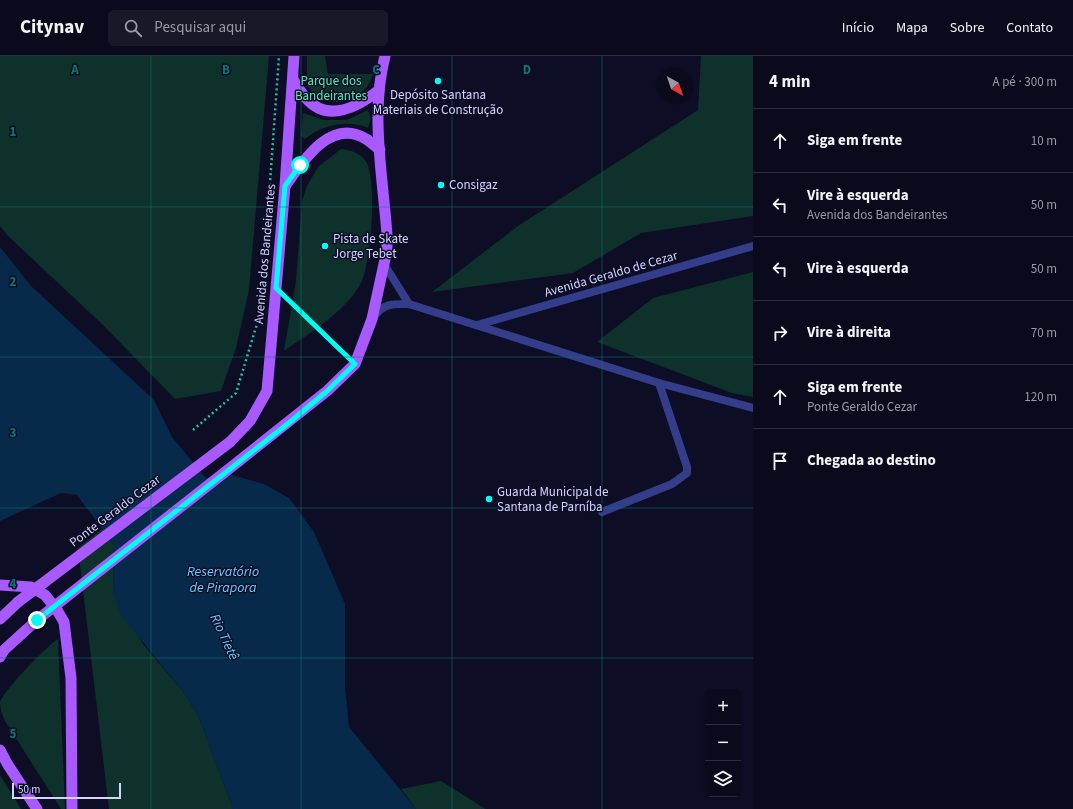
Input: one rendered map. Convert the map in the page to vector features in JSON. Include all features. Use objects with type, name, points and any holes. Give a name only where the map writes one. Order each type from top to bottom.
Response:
[{"type":"main road","name":"Avenida dos Bandeirantes","points":[[230,442],[250,421],[266,391],[285,186],[294,56]]},
{"type":"main road","points":[[0,657],[4,650],[37,620],[327,391],[355,364],[372,319],[384,264],[387,235],[380,150],[379,90],[385,56]]},
{"type":"main road","points":[[292,79],[305,98],[315,106],[335,111],[345,110],[356,106],[379,90]]},
{"type":"main road","points":[[285,186],[310,154],[330,137],[342,134],[354,134],[366,138],[380,150]]},
{"type":"main road","name":"Ponte Geraldo Cezar","points":[[0,619],[18,602],[230,442]]},
{"type":"main road","points":[[0,585],[31,588],[45,596],[57,610],[64,622],[72,678],[72,809]]},
{"type":"main road","points":[[0,750],[37,809]]},
{"type":"street","name":"Avenida Geraldo de Cezar","points":[[476,325],[753,246]]},
{"type":"street","points":[[384,264],[409,304]]},
{"type":"street","points":[[372,319],[379,309],[386,306],[409,304],[659,383],[753,408]]},
{"type":"street","points":[[602,512],[672,484],[687,473],[687,467],[659,383]]},
{"type":"path","points":[[267,232],[279,56]]},
{"type":"path","points":[[276,288],[355,364]]},
{"type":"path","points":[[193,430],[236,393],[261,308]]},
{"type":"green space","points":[[0,56],[269,56],[249,290],[236,348],[221,391],[175,399],[104,326],[8,236],[0,226]]},
{"type":"green space","name":"Parque dos Bandeirantes","points":[[307,56],[325,56],[328,74],[373,74],[369,84],[362,92],[353,98],[333,102],[314,94],[307,85]]},
{"type":"green space","points":[[701,56],[753,56],[753,216],[641,233],[573,273],[432,292],[518,226],[698,110]]},
{"type":"green space","points":[[368,110],[371,118],[368,128],[360,125],[343,124],[319,130],[305,139],[301,136],[303,113],[324,120],[347,120]]},
{"type":"green space","points":[[341,149],[360,155],[365,160],[369,169],[372,220],[365,273],[361,283],[354,293],[337,312],[327,321],[284,351],[296,281],[302,201],[307,186],[318,167]]},
{"type":"green space","points":[[753,272],[753,397],[732,393],[597,342],[653,298]]},
{"type":"green space","points":[[102,529],[114,545],[113,591],[143,644],[186,695],[200,720],[233,809],[109,809],[78,548]]},
{"type":"green space","points":[[58,639],[65,809],[61,809],[5,721],[0,703],[2,698],[16,680]]},
{"type":"green space","points":[[0,775],[21,809],[0,809]]},
{"type":"green space","points":[[441,781],[485,809],[416,809],[401,789]]},
{"type":"water","name":"Reservatório de Pirapora","points":[[0,247],[31,286],[154,400],[172,437],[206,478],[228,474],[264,484],[289,498],[314,532],[345,604],[345,687],[349,727],[416,809],[233,809],[200,720],[186,695],[120,614],[113,591],[114,545],[77,495],[61,493],[0,521]]},
{"type":"place","name":"Depósito Santana Materiais de Construção","points":[[438,81]]},
{"type":"place","name":"Consigaz","points":[[441,185]]},
{"type":"place","name":"Pista de Skate Jorge Tebet","points":[[325,246]]},
{"type":"place","name":"Guarda Municipal de Santana de Parníba","points":[[489,499]]},
{"type":"route","points":[[37,620],[290,422],[327,391],[355,364],[276,288],[285,186],[300,165]]},
{"type":"water label","name":"Rio Tietê","points":[[224,637]]}]
